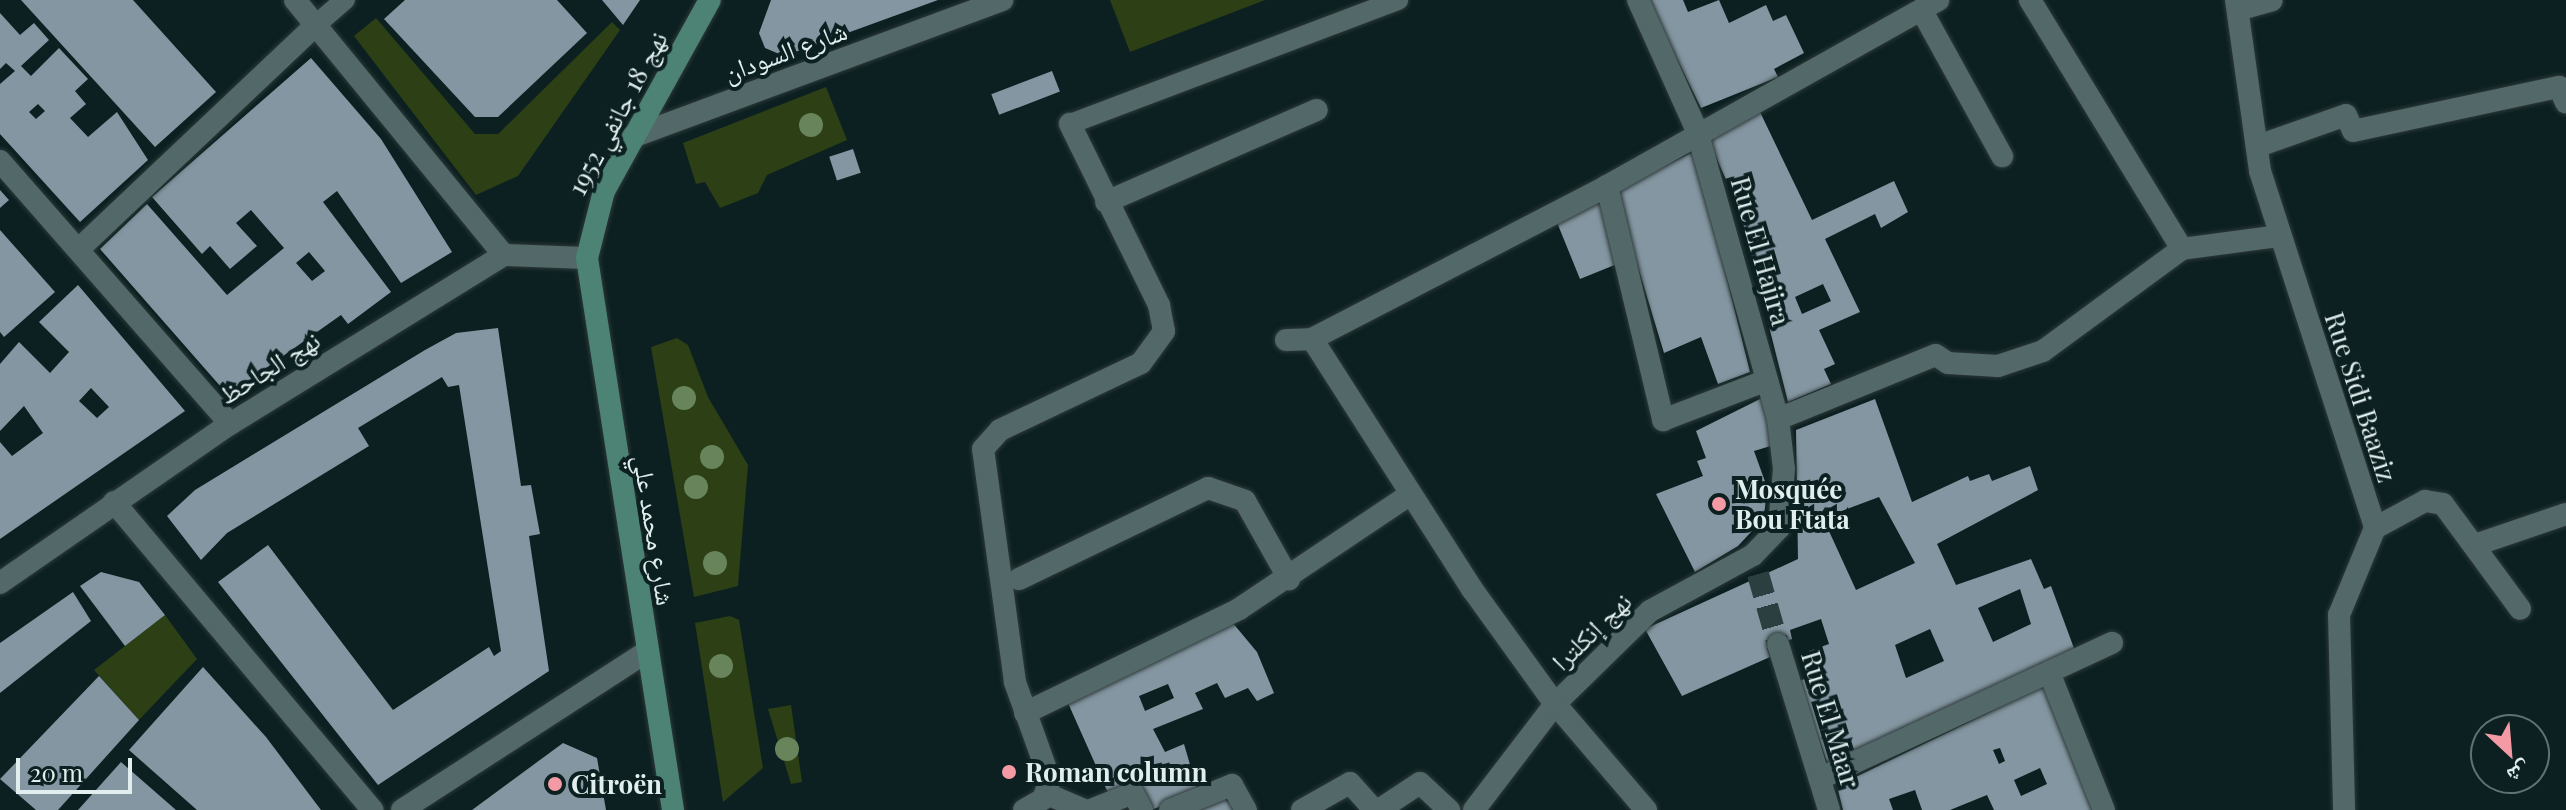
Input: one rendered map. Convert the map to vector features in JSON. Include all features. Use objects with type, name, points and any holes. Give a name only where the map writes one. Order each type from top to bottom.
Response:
[{"type":"main road","name":"نهج 18 جانفي 1952","points":[[587,258],[593,219],[632,137],[710,0]]},
{"type":"main road","name":"شارع محمد علي","points":[[587,258],[673,810]]},
{"type":"street","points":[[295,0],[504,255],[587,258]]},
{"type":"street","name":"شارع السودان","points":[[632,137],[1003,0]]},
{"type":"street","name":"Rue El Hajira","points":[[1638,0],[1697,131],[1778,419],[1784,469],[1779,528]]},
{"type":"street","points":[[2030,0],[2182,249]]},
{"type":"street","points":[[2237,5],[2272,0]]},
{"type":"street","name":"Rue Sidi Baaziz","points":[[2237,5],[2258,146],[2278,236],[2375,528]]},
{"type":"street","points":[[1286,340],[1312,339],[1607,186],[1697,131],[1930,6],[2002,156]]},
{"type":"street","points":[[80,248],[317,24]]},
{"type":"street","points":[[2258,146],[2346,115],[2353,131],[2559,87],[2566,103]]},
{"type":"street","points":[[1106,202],[1317,110]]},
{"type":"street","points":[[1024,810],[1047,794],[1049,773],[1025,713],[980,462],[1000,430],[1141,363],[1160,344],[1159,305],[1070,124]]},
{"type":"street","points":[[0,161],[80,248],[230,424]]},
{"type":"street","points":[[1607,186],[1663,420],[1767,380]]},
{"type":"street","points":[[1778,419],[1936,355],[1948,363],[1998,366],[2043,351],[2182,249],[2278,236]]},
{"type":"street","name":"نهج الجاحظ","points":[[0,583],[230,424],[504,255]]},
{"type":"street","points":[[1312,339],[1409,495],[1555,704],[1646,810]]},
{"type":"street","points":[[1019,579],[1208,488],[1245,501],[1289,579]]},
{"type":"street","points":[[1025,713],[1289,579],[1409,495]]},
{"type":"street","points":[[2344,810],[2339,615],[2375,528],[2425,501],[2443,504],[2478,544],[2520,609]]},
{"type":"street","points":[[114,502],[372,810]]},
{"type":"street","points":[[2478,544],[2566,514]]},
{"type":"street","name":"نهج إنكلترا","points":[[1474,810],[1555,704],[1650,611],[1755,565],[1779,528]]},
{"type":"street","points":[[1821,778],[2112,643]]},
{"type":"street","name":"Rue El Maar","points":[[1778,644],[1829,810]]},
{"type":"street","points":[[402,810],[646,652]]},
{"type":"street","points":[[2049,672],[2104,810]]},
{"type":"street","points":[[1302,810],[1350,783],[1376,810],[1420,783],[1449,810]]},
{"type":"street","points":[[1170,810],[1232,785],[1246,810]]},
{"type":"street","points":[[1091,810],[1133,793],[1142,810]]},
{"type":"street","points":[[1047,794],[1084,810]]},
{"type":"lane","points":[[317,24],[345,0]]},
{"type":"lane","points":[[1070,124],[1398,0]]},
{"type":"green space","points":[[1110,0],[1265,0],[1130,52]]},
{"type":"green space","points":[[376,18],[475,134],[498,134],[612,22],[620,30],[518,176],[476,195],[354,36]]},
{"type":"green space","points":[[826,87],[847,140],[767,175],[758,193],[720,208],[705,182],[696,184],[683,143]]},
{"type":"green space","points":[[677,338],[688,345],[708,397],[748,465],[738,586],[694,597],[651,347]]},
{"type":"green space","points":[[165,615],[197,659],[139,720],[94,670]]},
{"type":"green space","points":[[730,616],[739,620],[763,768],[723,802],[695,623]]},
{"type":"green space","points":[[791,705],[802,782],[791,784],[768,709]]},
{"type":"building","points":[[21,0],[133,0],[216,92],[155,147]]},
{"type":"building","points":[[405,0],[557,0],[587,33],[498,117],[475,117],[384,19]]},
{"type":"building","points":[[602,0],[640,0],[623,25]]},
{"type":"building","points":[[771,0],[938,0],[784,56],[765,48],[759,33]]},
{"type":"building","points":[[1648,0],[1683,0],[1688,12],[1719,0],[1729,23],[1766,5],[1773,21],[1786,15],[1804,53],[1774,69],[1778,77],[1701,108]]},
{"type":"building","points":[[0,13],[20,35],[34,23],[49,40],[21,66],[31,76],[59,48],[88,79],[75,91],[86,104],[70,118],[88,137],[117,112],[148,160],[80,222],[0,134],[0,84],[15,71],[6,63],[0,69]],"holes":[[[38,104],[45,111],[36,119],[29,112]]]},
{"type":"building","points":[[311,58],[381,139],[452,252],[401,283],[337,191],[323,202],[391,292],[348,324],[341,315],[228,395],[100,249],[147,204],[227,295],[284,248],[251,210],[236,223],[257,246],[230,269],[210,246],[202,254],[152,197]],"holes":[[[309,252],[325,271],[312,281],[296,263]]]},
{"type":"building","points":[[1052,71],[1060,92],[999,115],[991,94]]},
{"type":"building","points":[[1760,112],[1812,220],[1894,181],[1908,212],[1881,228],[1875,214],[1825,239],[1860,312],[1819,330],[1835,364],[1824,369],[1831,384],[1788,402],[1740,211],[1708,139]],"holes":[[[1823,284],[1831,301],[1802,314],[1795,297]]]},
{"type":"building","points":[[853,149],[861,173],[837,181],[829,157]]},
{"type":"building","points":[[1695,151],[1750,372],[1718,384],[1701,337],[1664,353],[1615,191]]},
{"type":"building","points":[[0,190],[9,200],[0,208]]},
{"type":"building","points":[[1604,197],[1622,262],[1580,279],[1556,220]]},
{"type":"building","points":[[0,230],[55,292],[4,337],[0,332]]},
{"type":"building","points":[[78,285],[185,411],[0,539],[0,442],[12,456],[43,433],[24,406],[0,431],[0,364],[19,342],[50,373],[69,352],[39,322]],"holes":[[[91,388],[109,407],[97,418],[79,401]]]},
{"type":"building","points":[[498,328],[521,486],[531,485],[540,534],[529,536],[549,671],[378,785],[218,582],[268,545],[393,710],[489,647],[494,656],[501,651],[459,385],[448,387],[442,377],[358,428],[369,446],[227,533],[201,560],[167,516],[195,490],[425,350],[456,333]]},
{"type":"building","points":[[1762,398],[1774,445],[1754,451],[1767,487],[1764,518],[1738,546],[1695,572],[1656,494],[1703,476],[1697,461],[1706,458],[1696,431]]},
{"type":"building","points":[[1875,399],[1912,502],[1968,476],[1970,481],[1989,474],[1992,481],[2030,466],[2038,490],[1937,544],[1956,585],[2031,559],[2044,589],[2051,586],[2075,651],[1828,765],[1799,681],[1818,674],[1809,651],[1829,644],[1821,619],[1790,630],[1792,639],[1767,648],[1770,657],[1682,696],[1645,629],[1798,559],[1796,430]],"holes":[[[1879,497],[1915,563],[1856,590],[1823,518]],[[2020,589],[2031,624],[1993,642],[1978,608]],[[1930,629],[1944,661],[1906,678],[1895,645]]]},
{"type":"building","points":[[101,572],[139,582],[165,615],[125,646],[80,586]]},
{"type":"building","points":[[73,592],[91,621],[0,693],[0,643]]},
{"type":"building","points":[[1232,622],[1257,652],[1274,693],[1257,701],[1248,688],[1225,698],[1217,683],[1195,693],[1203,709],[1153,729],[1165,752],[1184,744],[1198,792],[1151,810],[1109,795],[1068,703]],"holes":[[[1168,684],[1174,698],[1145,711],[1139,696]]]},
{"type":"building","points":[[203,667],[266,737],[321,810],[197,810],[129,750]]},
{"type":"building","points":[[99,676],[139,720],[58,810],[36,810],[0,779]]},
{"type":"building","points":[[2044,686],[2093,810],[1994,810],[1987,795],[1950,810],[1922,810],[1915,790],[1889,799],[1893,810],[1843,810],[1837,786]],"holes":[[[2000,748],[2005,761],[1999,764],[1993,750]],[[2040,768],[2047,784],[2021,796],[2014,780]]]},
{"type":"building","name":"Citroën","points":[[563,743],[597,758],[606,810],[472,810]]},
{"type":"building","points":[[121,762],[176,810],[78,810]]},
{"type":"building","points":[[1223,797],[1237,810],[1192,810]]},
{"type":"tunnel","points":[[1758,574],[1778,644]]},
{"type":"place","name":"Mosquée Bou Ftata","points":[[1719,504]]},
{"type":"place","name":"Roman column","points":[[1009,772]]},
{"type":"place","name":"Citroën","points":[[555,784]]}]
